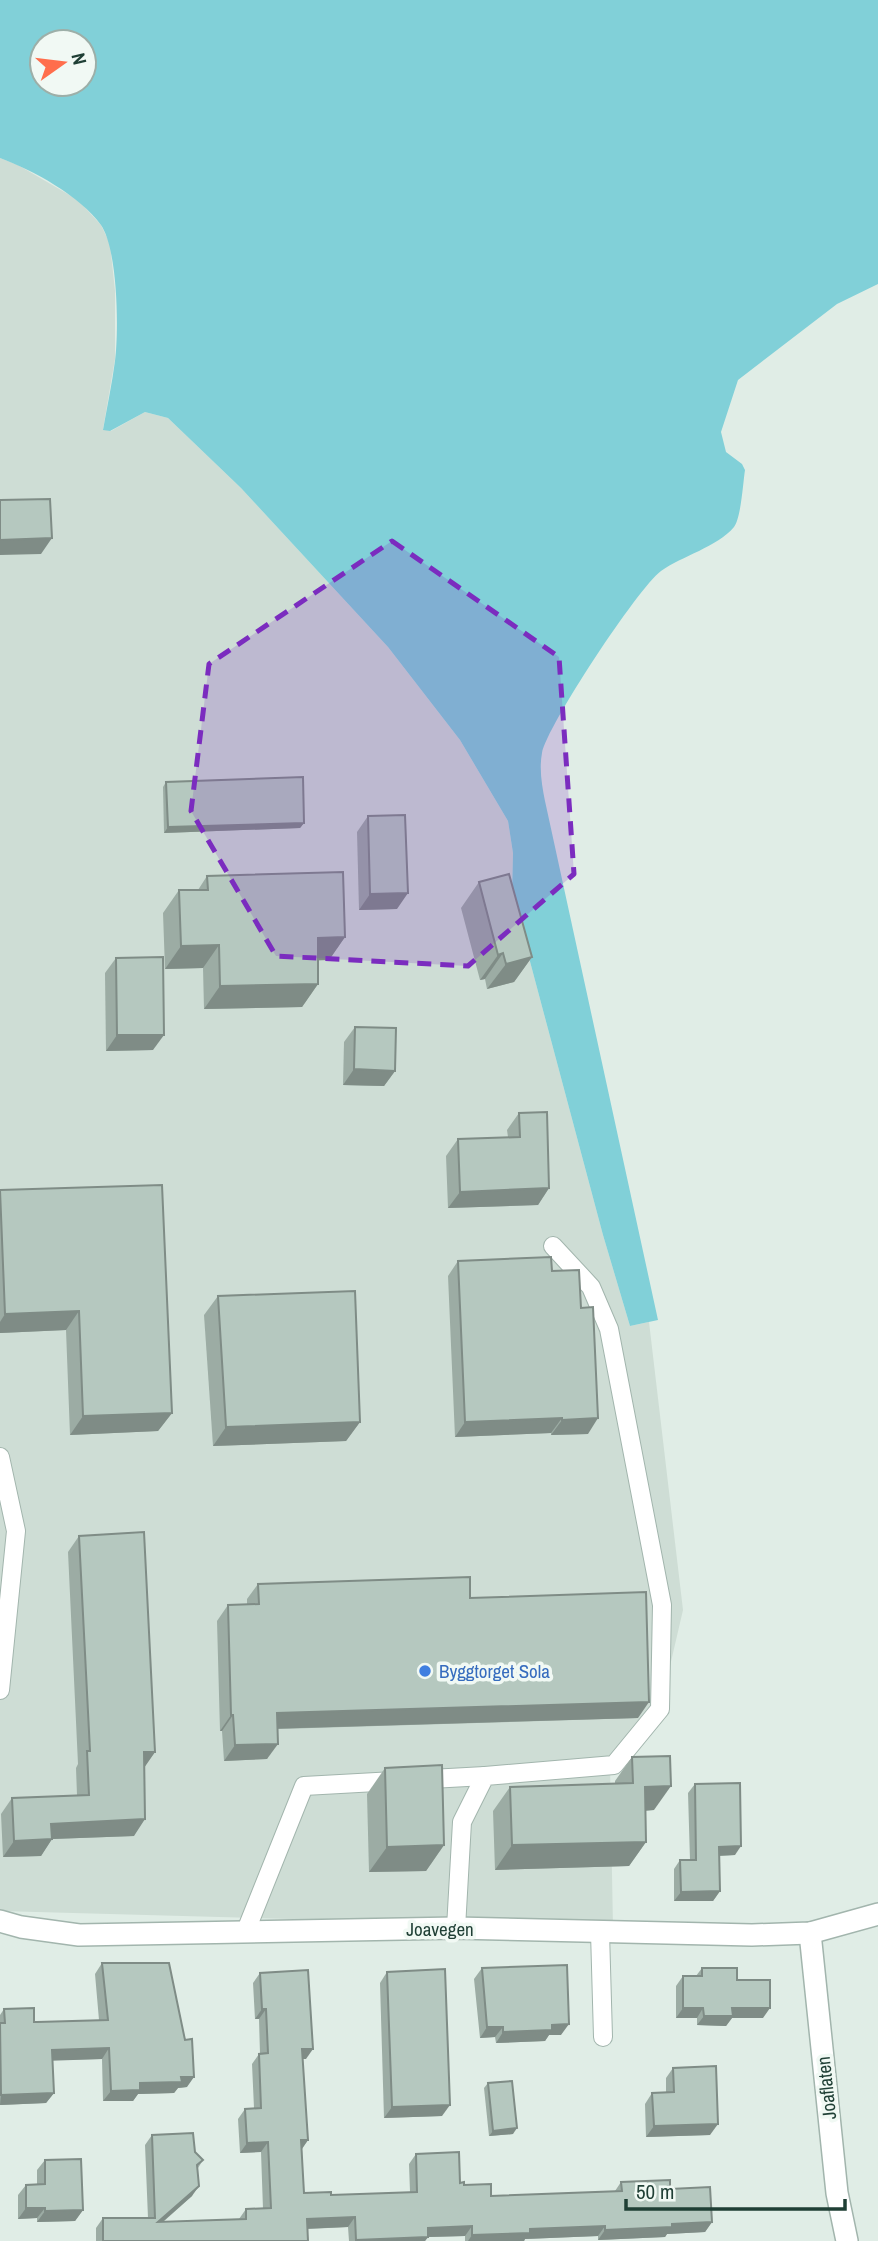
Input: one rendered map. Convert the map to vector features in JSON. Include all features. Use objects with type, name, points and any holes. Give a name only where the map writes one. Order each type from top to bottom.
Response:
[{"type":"street","name":"Joavegen","points":[[0,1921],[21,1927],[79,1935],[456,1928],[752,1935],[810,1933],[878,1914]]},
{"type":"street","name":"Joaflaten","points":[[810,1933],[837,2193],[847,2241]]},
{"type":"lane","points":[[245,1933],[304,1786],[485,1776],[614,1765],[660,1709],[662,1605],[609,1329],[591,1287],[553,1246]]},
{"type":"lane","points":[[0,1457],[16,1531],[0,1690]]},
{"type":"lane","points":[[456,1928],[462,1822],[485,1776]]},
{"type":"lane","points":[[600,1932],[603,2037]]},
{"type":"highlighted area","points":[[392,541],[559,657],[574,874],[468,966],[276,956],[191,811],[209,664]]},
{"type":"shaded area","points":[[0,158],[18,165],[78,200],[101,225],[110,244],[115,291],[115,359],[103,429],[111,431],[145,412],[168,418],[241,488],[388,647],[460,740],[508,821],[513,853],[512,894],[603,1235],[630,1326],[649,1322],[683,1610],[663,1696],[610,1766],[613,1928],[0,1911]]},
{"type":"water","points":[[0,0],[878,0],[878,284],[837,304],[738,380],[721,432],[726,452],[742,464],[745,470],[740,508],[734,527],[709,546],[661,571],[649,583],[576,688],[542,753],[541,771],[545,801],[658,1320],[630,1326],[512,894],[513,853],[508,821],[460,740],[388,647],[241,488],[168,418],[145,412],[110,431],[103,430],[115,361],[117,331],[114,271],[107,237],[101,225],[81,204],[27,169],[0,158]]},
{"type":"building","points":[[50,499],[52,538],[0,540],[0,500]]},
{"type":"building","points":[[303,777],[304,823],[168,827],[166,782]]},
{"type":"building","points":[[405,815],[408,893],[370,894],[368,816]]},
{"type":"building","points":[[343,872],[345,937],[318,938],[318,984],[220,986],[219,945],[181,946],[179,890],[208,890],[207,876]]},
{"type":"building","points":[[509,874],[532,957],[506,964],[503,953],[498,955],[479,882]]},
{"type":"building","points":[[163,957],[164,1035],[117,1035],[116,958]]},
{"type":"building","points":[[355,1027],[396,1028],[395,1071],[354,1069]]},
{"type":"building","points":[[547,1112],[549,1188],[460,1192],[458,1139],[520,1137],[519,1113]]},
{"type":"building","points":[[162,1185],[172,1413],[83,1416],[79,1311],[5,1314],[0,1190]]},
{"type":"building","points":[[551,1257],[552,1271],[579,1270],[581,1308],[593,1307],[598,1418],[465,1422],[458,1261]]},
{"type":"building","points":[[355,1291],[360,1422],[226,1427],[218,1296]]},
{"type":"building","points":[[144,1532],[155,1752],[144,1752],[145,1819],[51,1824],[52,1839],[14,1841],[12,1798],[89,1795],[87,1751],[90,1751],[79,1536]]},
{"type":"building","points":[[470,1577],[470,1598],[646,1592],[649,1702],[277,1713],[278,1744],[235,1745],[231,1715],[228,1605],[259,1604],[258,1584]]},
{"type":"building","points":[[670,1756],[671,1786],[645,1787],[646,1842],[512,1845],[510,1787],[633,1783],[632,1757]]},
{"type":"building","points":[[442,1765],[444,1845],[387,1847],[385,1768]]},
{"type":"building","points":[[740,1783],[741,1846],[719,1847],[720,1891],[681,1892],[680,1860],[696,1860],[695,1784]]},
{"type":"building","points":[[102,1963],[169,1963],[185,2040],[192,2039],[194,2077],[181,2077],[182,2082],[140,2083],[140,2090],[111,2091],[109,2048],[52,2050],[54,2093],[1,2095],[0,2023],[5,2023],[4,2009],[34,2008],[34,2022],[108,2020]]},
{"type":"building","points":[[567,1965],[569,2024],[552,2025],[552,2030],[503,2032],[503,2027],[487,2027],[482,1968]]},
{"type":"building","points":[[702,1968],[737,1968],[737,1980],[770,1980],[770,2008],[732,2008],[733,2016],[704,2016],[703,2008],[683,2008],[683,1976],[702,1976]]},
{"type":"building","points":[[445,1969],[450,2105],[392,2107],[387,1972]]},
{"type":"building","points":[[308,1970],[313,2049],[302,2049],[308,2140],[301,2140],[304,2193],[331,2192],[331,2195],[417,2192],[416,2154],[459,2152],[460,2183],[491,2184],[491,2196],[622,2191],[621,2182],[670,2180],[670,2189],[710,2187],[712,2222],[605,2230],[605,2226],[530,2229],[530,2233],[472,2235],[472,2226],[428,2228],[428,2237],[356,2240],[355,2217],[307,2219],[308,2241],[103,2241],[103,2218],[155,2218],[152,2135],[193,2133],[195,2152],[203,2160],[197,2165],[199,2186],[158,2222],[246,2219],[246,2209],[271,2208],[268,2142],[247,2143],[245,2109],[261,2108],[259,2054],[268,2053],[266,2009],[262,2009],[260,1973]]},
{"type":"building","points":[[716,2066],[718,2124],[654,2126],[652,2093],[674,2092],[673,2068]]},
{"type":"building","points":[[512,2081],[517,2128],[493,2131],[488,2083]]},
{"type":"building","points":[[81,2159],[83,2210],[45,2211],[45,2208],[26,2208],[26,2185],[45,2184],[45,2160]]},
{"type":"place","name":"Byggtorget Sola","points":[[425,1671]]}]
